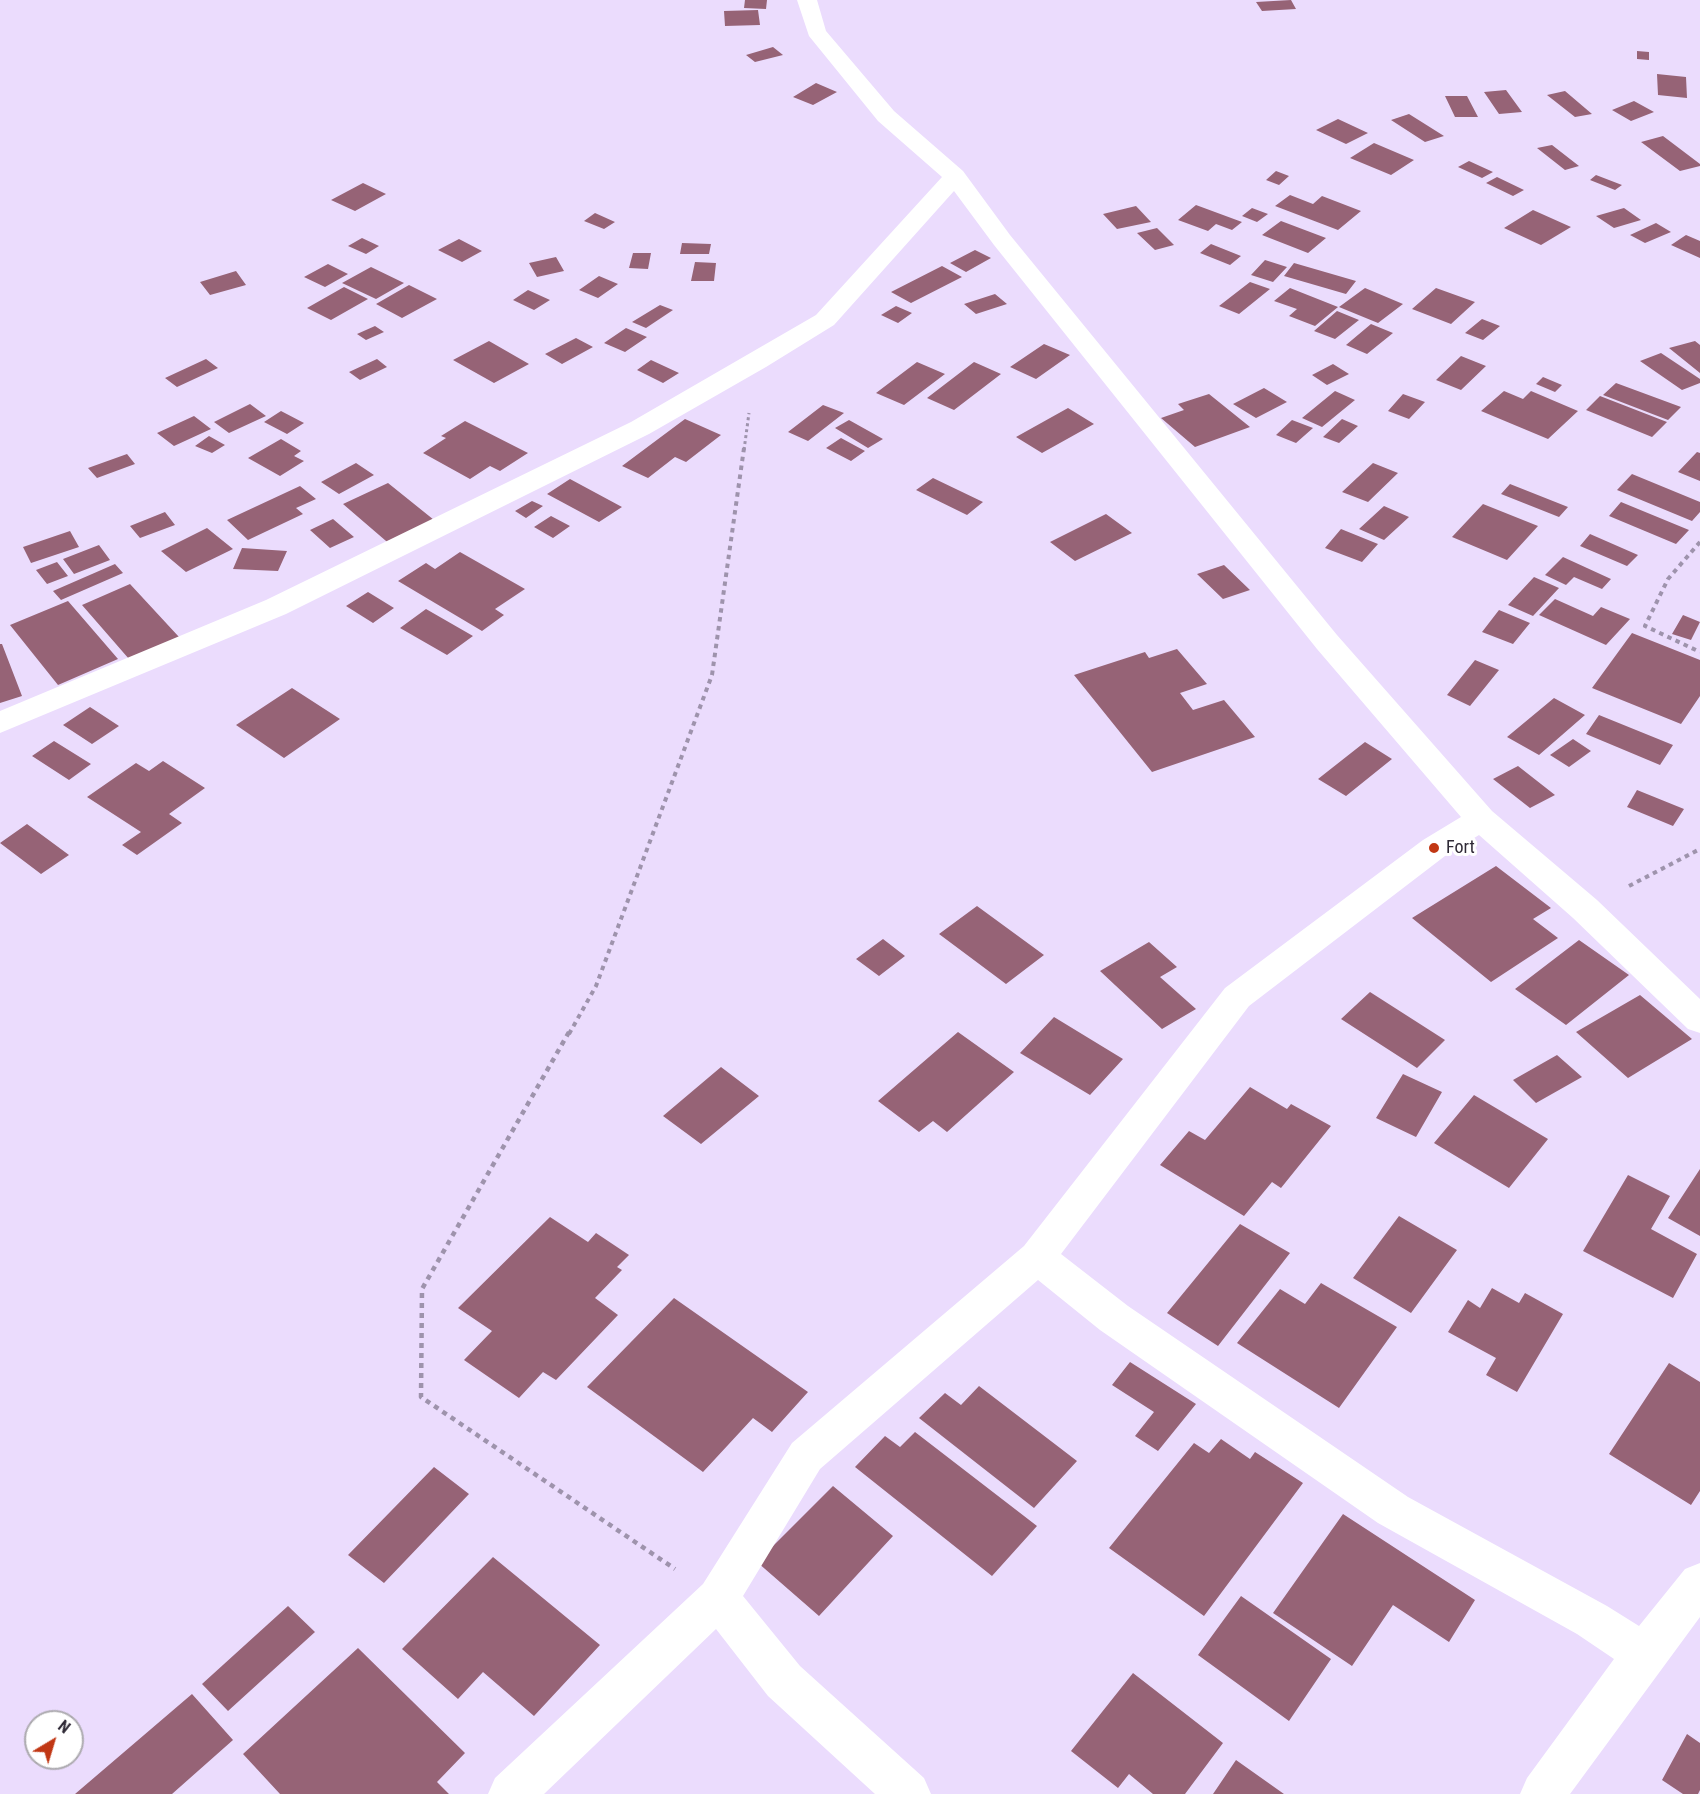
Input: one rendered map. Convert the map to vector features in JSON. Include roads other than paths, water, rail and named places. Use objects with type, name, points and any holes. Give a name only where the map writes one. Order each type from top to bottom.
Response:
[{"type":"street","points":[[807,0],[816,32],[886,116],[955,176],[1002,240],[1319,633],[1481,819],[1585,909],[1700,1020]]},
{"type":"street","points":[[0,723],[276,608],[640,428],[757,362],[825,321],[955,176]]},
{"type":"street","points":[[511,1794],[718,1599],[806,1456],[1037,1257],[1237,997],[1434,848],[1481,819]]},
{"type":"street","points":[[1037,1257],[1114,1318],[1393,1510],[1592,1620],[1644,1654]]},
{"type":"street","points":[[1543,1794],[1644,1654],[1700,1583]]},
{"type":"street","points":[[718,1599],[784,1681],[908,1794]]},
{"type":"place","name":"Fort","points":[[1434,848]]}]
